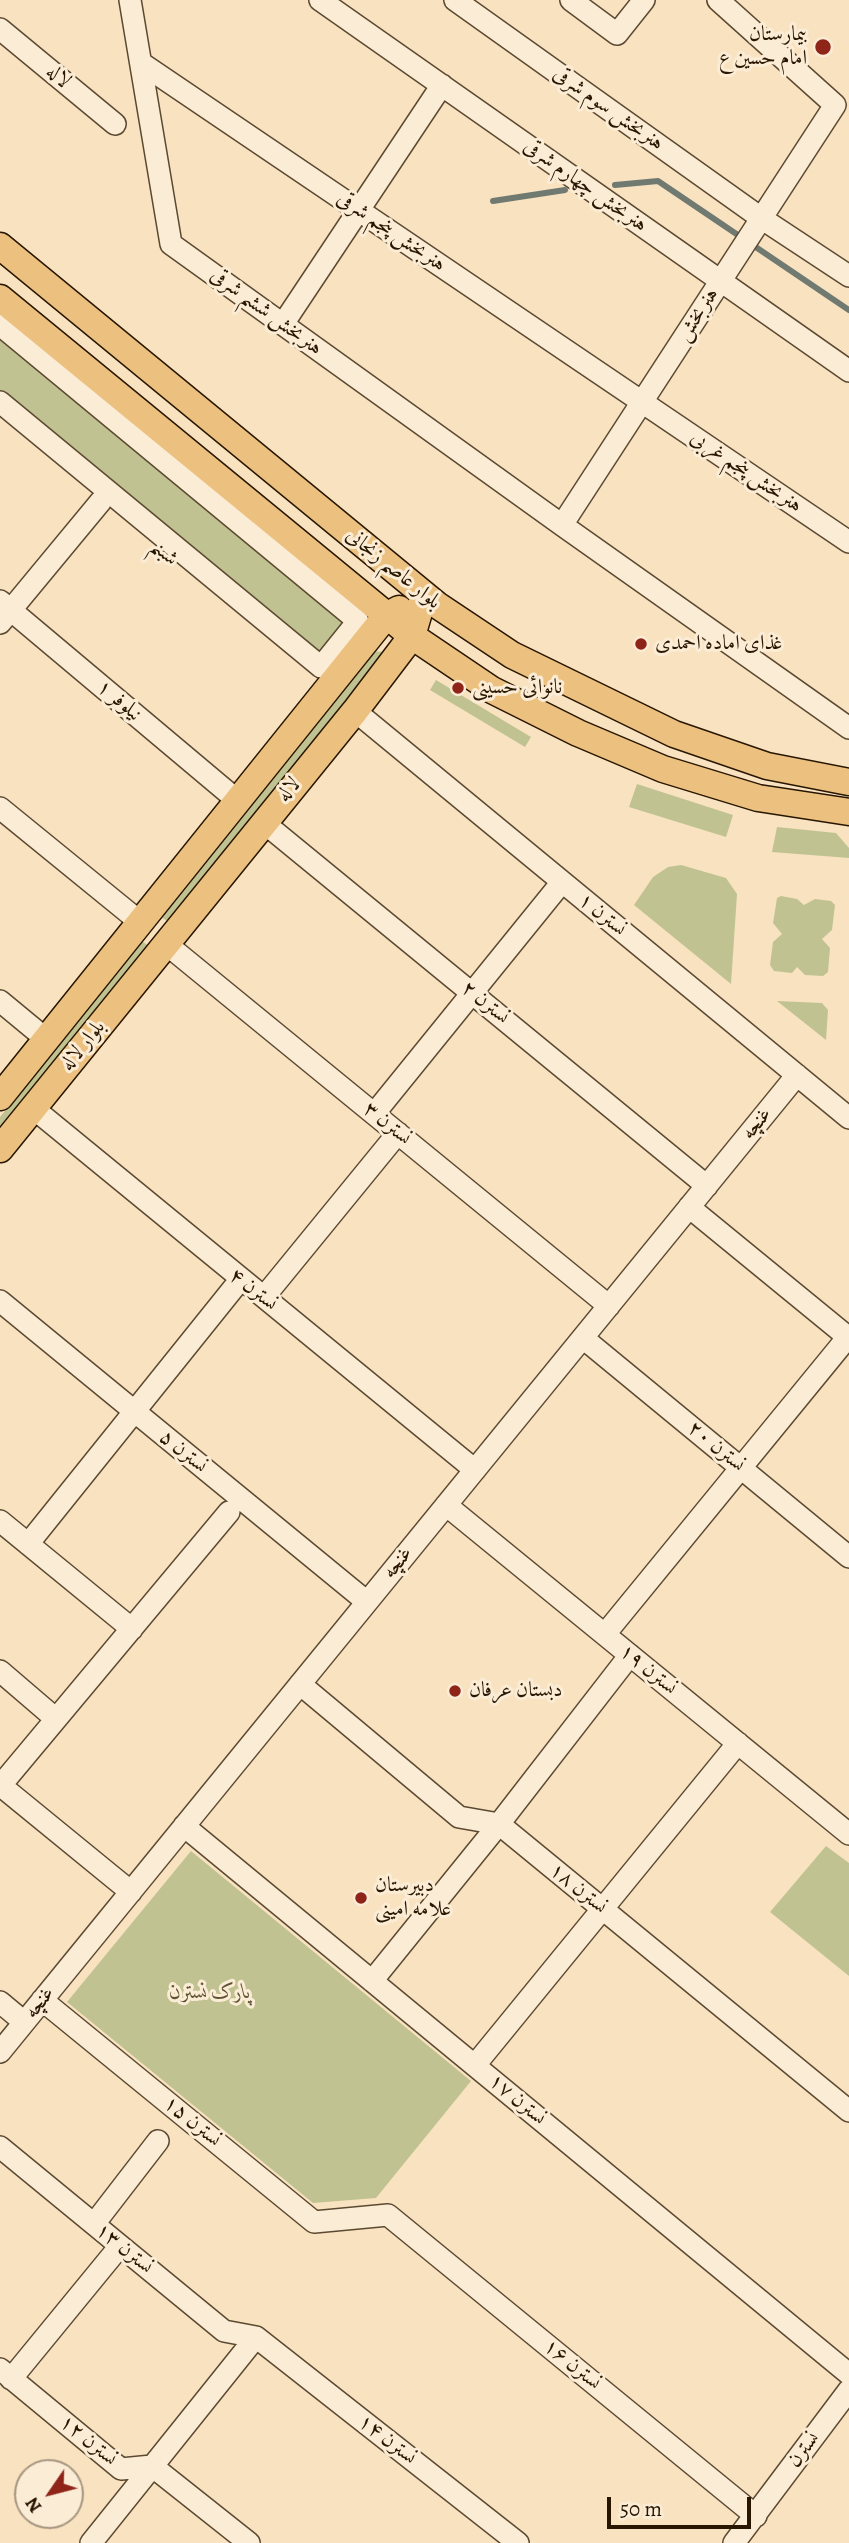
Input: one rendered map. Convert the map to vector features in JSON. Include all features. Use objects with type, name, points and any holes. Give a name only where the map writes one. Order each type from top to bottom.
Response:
[{"type":"main road","name":"بلوار عاصم زنجانی","points":[[0,246],[424,595],[512,655],[674,734],[767,766],[849,782]]},
{"type":"main road","name":"بلوار عاصم زنجانی","points":[[0,298],[386,616],[492,690],[578,733],[663,769],[758,798],[849,812]]},
{"type":"main road","points":[[386,616],[424,595]]},
{"type":"main road","points":[[412,636],[424,595]]},
{"type":"main road","name":"لاله","points":[[140,922],[386,616]]},
{"type":"main road","name":"لاله","points":[[165,943],[355,711],[412,636]]},
{"type":"main road","points":[[140,922],[165,943]]},
{"type":"main road","name":"بلوار لاله","points":[[0,1097],[140,922]]},
{"type":"main road","name":"بلوار لاله","points":[[0,1149],[165,943]]},
{"type":"street","name":"هنربخش ششم شرقی","points":[[130,0],[171,244],[849,728]]},
{"type":"street","name":"هنربخش چهارم شرقی","points":[[320,0],[849,371]]},
{"type":"street","name":"هنربخش سوم شرقی","points":[[455,0],[761,218],[849,276]]},
{"type":"street","points":[[571,0],[617,34],[644,0]]},
{"type":"street","name":"هنربخش","points":[[562,525],[835,106],[718,0]]},
{"type":"street","name":"لاله","points":[[0,30],[115,124]]},
{"type":"street","name":"هنربخش پنجم شرقی","points":[[141,63],[642,402]]},
{"type":"street","points":[[283,324],[442,85]]},
{"type":"street","points":[[0,325],[358,621],[321,667],[0,402]]},
{"type":"street","name":"هنربخش پنجم غربی","points":[[642,402],[849,542]]},
{"type":"street","name":"شبنم","points":[[0,418],[328,689]]},
{"type":"street","points":[[4,611],[101,500]]},
{"type":"street","name":"نیلوفر ۱","points":[[4,611],[238,801]]},
{"type":"street","name":"نسترن ۱","points":[[355,711],[849,1118]]},
{"type":"street","points":[[0,808],[140,922]]},
{"type":"street","name":"نسترن ۲","points":[[263,822],[707,1186]]},
{"type":"street","points":[[374,1114],[562,883]]},
{"type":"street","name":"نسترن ۳","points":[[165,943],[609,1306]]},
{"type":"street","points":[[0,1001],[46,1040]]},
{"type":"street","name":"غنچه","points":[[0,2052],[797,1075]]},
{"type":"street","name":"نسترن ۴","points":[[33,1108],[475,1470]]},
{"type":"street","points":[[264,1297],[398,1133]]},
{"type":"street","points":[[605,1634],[848,1338],[689,1207]]},
{"type":"street","points":[[28,1544],[240,1280]]},
{"type":"street","name":"نسترن ۵","points":[[0,1301],[367,1602]]},
{"type":"street","name":"نسترن ۲۰","points":[[583,1338],[849,1557]]},
{"type":"street","name":"نسترن ۱۹","points":[[446,1505],[849,1834]]},
{"type":"street","points":[[131,1892],[0,1785],[229,1513]]},
{"type":"street","points":[[0,1521],[132,1629]]},
{"type":"street","points":[[372,1982],[630,1656]]},
{"type":"street","points":[[0,1671],[56,1719]]},
{"type":"street","name":"نسترن ۱۸","points":[[300,1684],[459,1816],[499,1824],[849,2111]]},
{"type":"street","points":[[475,2065],[738,1743]]},
{"type":"street","name":"نسترن ۱۷","points":[[184,1826],[849,2374]]},
{"type":"street","name":"نسترن ۱۵","points":[[42,2000],[314,2222],[388,2215]]},
{"type":"street","points":[[0,2002],[24,2022]]},
{"type":"street","points":[[93,2224],[158,2141]]},
{"type":"street","name":"نسترن ۱۳","points":[[0,2147],[224,2330],[256,2337]]},
{"type":"street","name":"نسترن ۱۶","points":[[388,2215],[756,2516]]},
{"type":"street","points":[[6,2374],[120,2246]]},
{"type":"street","points":[[90,2543],[256,2337]]},
{"type":"street","name":"نسترن ۱۴","points":[[256,2337],[518,2543]]},
{"type":"street","name":"نسترن ۱۲","points":[[6,2374],[121,2469],[152,2466]]},
{"type":"street","name":"نسترن","points":[[734,2543],[849,2390]]},
{"type":"street","points":[[152,2466],[249,2543]]},
{"type":"green space","points":[[0,338],[346,623],[317,658],[0,396]]},
{"type":"green space","points":[[372,651],[383,652],[382,662],[172,924],[159,916]]},
{"type":"green space","points":[[436,680],[531,737],[525,747],[430,690]]},
{"type":"green space","points":[[637,784],[733,815],[726,837],[629,807]]},
{"type":"green space","points":[[777,827],[836,833],[849,848],[849,858],[772,852]]},
{"type":"green space","points":[[681,865],[726,878],[737,894],[731,984],[634,905],[653,877],[668,867]]},
{"type":"green space","points":[[781,896],[797,899],[804,905],[815,899],[831,901],[835,905],[832,930],[822,939],[830,948],[828,972],[823,976],[805,975],[797,967],[792,973],[774,971],[770,965],[773,942],[782,934],[773,923],[777,898]]},
{"type":"green space","points":[[140,940],[149,946],[0,1135],[0,1117]]},
{"type":"green space","points":[[777,1001],[822,1003],[828,1010],[826,1040]]},
{"type":"green space","points":[[826,1846],[849,1863],[849,1976],[770,1912]]},
{"type":"green space","name":"پارک نسترن","points":[[191,1851],[471,2081],[376,2198],[313,2203],[67,2002]]},
{"type":"waterway","points":[[615,185],[658,181],[849,310]]},
{"type":"waterway","points":[[493,201],[565,190]]},
{"type":"place","name":"بیمارستان امام حسین ع","points":[[823,47]]},
{"type":"place","name":"غذای اماده احمدی","points":[[641,644]]},
{"type":"place","name":"نانوائی حسینی","points":[[458,688]]},
{"type":"place","name":"دبستان عرفان","points":[[455,1691]]},
{"type":"place","name":"دبیرستان علامه امینی","points":[[361,1898]]}]
